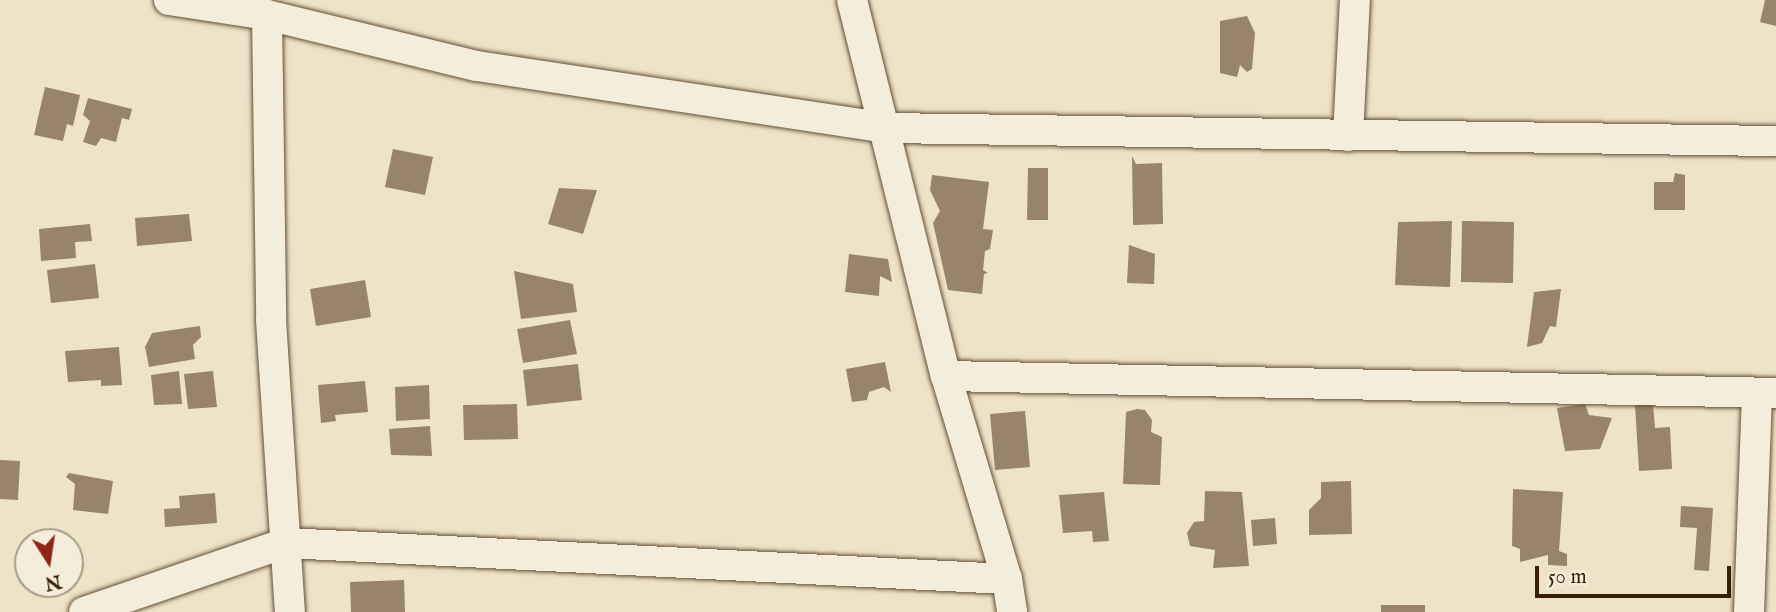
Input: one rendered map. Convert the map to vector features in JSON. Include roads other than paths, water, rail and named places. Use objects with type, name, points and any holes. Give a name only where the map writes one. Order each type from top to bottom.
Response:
[{"type":"street","points":[[169,0],[267,15],[477,66],[886,128],[1776,141]]},
{"type":"street","points":[[852,0],[946,376],[1007,579],[1012,612]]},
{"type":"street","points":[[1348,136],[1355,0]]},
{"type":"street","points":[[267,15],[271,320],[290,612]]},
{"type":"street","points":[[946,376],[1766,393],[1749,612]]},
{"type":"street","points":[[84,612],[286,543],[1007,579]]}]
